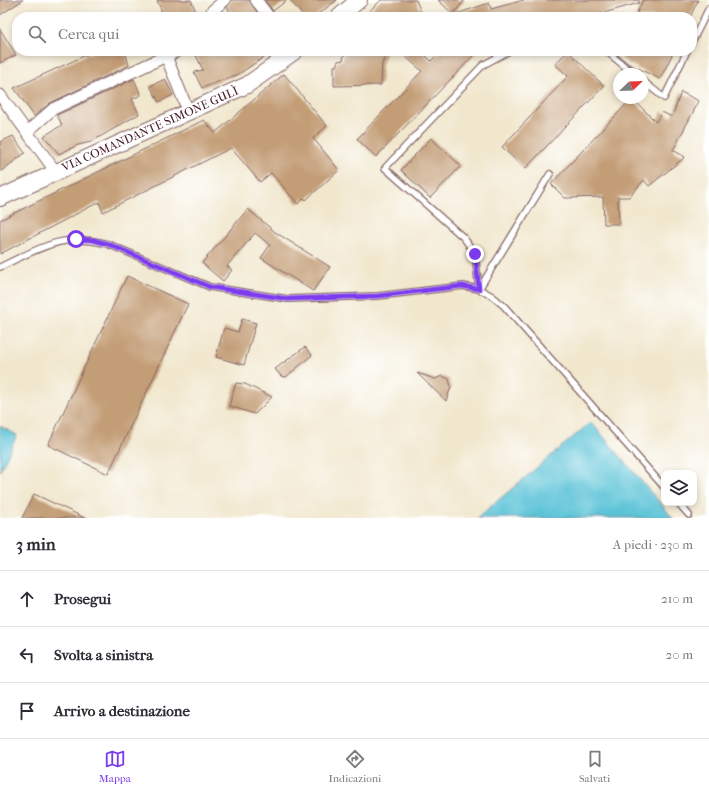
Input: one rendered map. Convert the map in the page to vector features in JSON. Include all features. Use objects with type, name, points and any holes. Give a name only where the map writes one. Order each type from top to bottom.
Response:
[{"type":"main road","points":[[345,12],[359,0]]},
{"type":"main road","name":"VIA COMANDANTE SIMONE GULÌ","points":[[0,198],[247,85],[288,56]]},
{"type":"street","points":[[212,12],[225,0]]},
{"type":"street","points":[[256,0],[265,12]]},
{"type":"street","points":[[27,132],[53,109],[166,56],[188,111]]},
{"type":"street","points":[[0,95],[56,172]]},
{"type":"lane","points":[[697,32],[709,8]]},
{"type":"lane","points":[[479,289],[475,254],[464,238],[385,168],[483,65],[500,56]]},
{"type":"lane","points":[[612,56],[627,68]]},
{"type":"lane","points":[[649,86],[664,98],[685,56]]},
{"type":"lane","points":[[479,289],[550,174]]},
{"type":"lane","points":[[0,267],[48,245],[63,240],[76,239],[93,240],[108,244],[210,287],[288,299],[378,296],[462,286],[479,289],[492,296],[504,306],[661,484]]},
{"type":"lane","points":[[681,506],[689,516]]},
{"type":"water","points":[[591,422],[661,504],[661,506],[663,506],[673,518],[477,518]]},
{"type":"water","points":[[0,426],[17,435],[0,471]]},
{"type":"building","points":[[0,0],[23,0],[0,15]]},
{"type":"building","points":[[157,0],[191,0],[196,12],[162,12]]},
{"type":"building","points":[[232,0],[249,0],[257,12],[230,12],[227,7]]},
{"type":"building","points":[[265,0],[287,0],[273,11]]},
{"type":"building","points":[[290,0],[337,0],[321,12],[300,12]]},
{"type":"building","points":[[381,0],[416,0],[421,12],[368,12]]},
{"type":"building","points":[[438,0],[465,0],[455,12],[451,12]]},
{"type":"building","points":[[524,0],[639,0],[639,3],[607,12],[462,12],[489,3],[491,9]]},
{"type":"building","points":[[643,0],[698,0],[692,12],[637,12]]},
{"type":"building","points":[[0,29],[12,48],[12,56],[14,56],[0,63]]},
{"type":"building","points":[[84,56],[126,56],[129,65],[50,103],[34,116],[14,88]]},
{"type":"building","points":[[196,56],[266,56],[239,74],[202,88],[194,72],[203,70]]},
{"type":"building","points":[[344,56],[385,56],[382,64],[381,85],[334,86],[334,66],[336,66],[338,61],[343,60]]},
{"type":"building","points":[[405,56],[426,56],[431,61],[436,56],[473,56],[376,157],[357,139],[422,71]]},
{"type":"building","points":[[563,56],[573,56],[604,86],[525,169],[502,147],[568,76],[555,64]]},
{"type":"building","points":[[619,56],[672,56],[660,79],[649,74],[649,68],[637,68],[629,64]]},
{"type":"building","points":[[284,74],[327,126],[313,138],[339,170],[306,200],[304,198],[298,204],[271,173],[260,182],[231,148],[103,212],[99,202],[0,254],[0,220],[204,120],[215,133]]},
{"type":"building","points":[[134,79],[141,95],[132,99],[139,114],[91,142],[78,145],[59,154],[44,136],[62,125],[57,115]]},
{"type":"building","points":[[165,79],[173,95],[159,102],[150,86]]},
{"type":"building","points":[[681,92],[699,101],[673,150],[685,157],[649,186],[644,180],[629,197],[618,197],[619,224],[604,224],[603,197],[565,198],[551,184],[626,104],[638,104],[656,122],[662,112],[672,117]]},
{"type":"building","points":[[13,136],[25,153],[0,172],[0,142]]},
{"type":"building","points":[[431,138],[461,166],[430,198],[401,170]]},
{"type":"building","points":[[248,209],[275,232],[330,267],[313,291],[261,258],[270,245],[255,233],[227,266],[232,270],[223,281],[202,263]]},
{"type":"building","points":[[127,276],[188,304],[108,474],[48,445]]},
{"type":"building","points":[[242,319],[256,323],[244,365],[216,357],[224,328],[238,332]]},
{"type":"building","points":[[305,347],[312,355],[286,377],[281,376],[275,369]]},
{"type":"building","points":[[417,373],[435,379],[442,376],[449,379],[451,387],[446,401]]},
{"type":"building","points":[[236,383],[245,384],[272,397],[255,414],[229,406]]},
{"type":"building","points":[[34,494],[85,518],[22,518]]},
{"type":"route","points":[[76,239],[93,240],[108,244],[210,287],[225,291],[288,299],[378,296],[462,286],[479,289],[475,254]]}]
